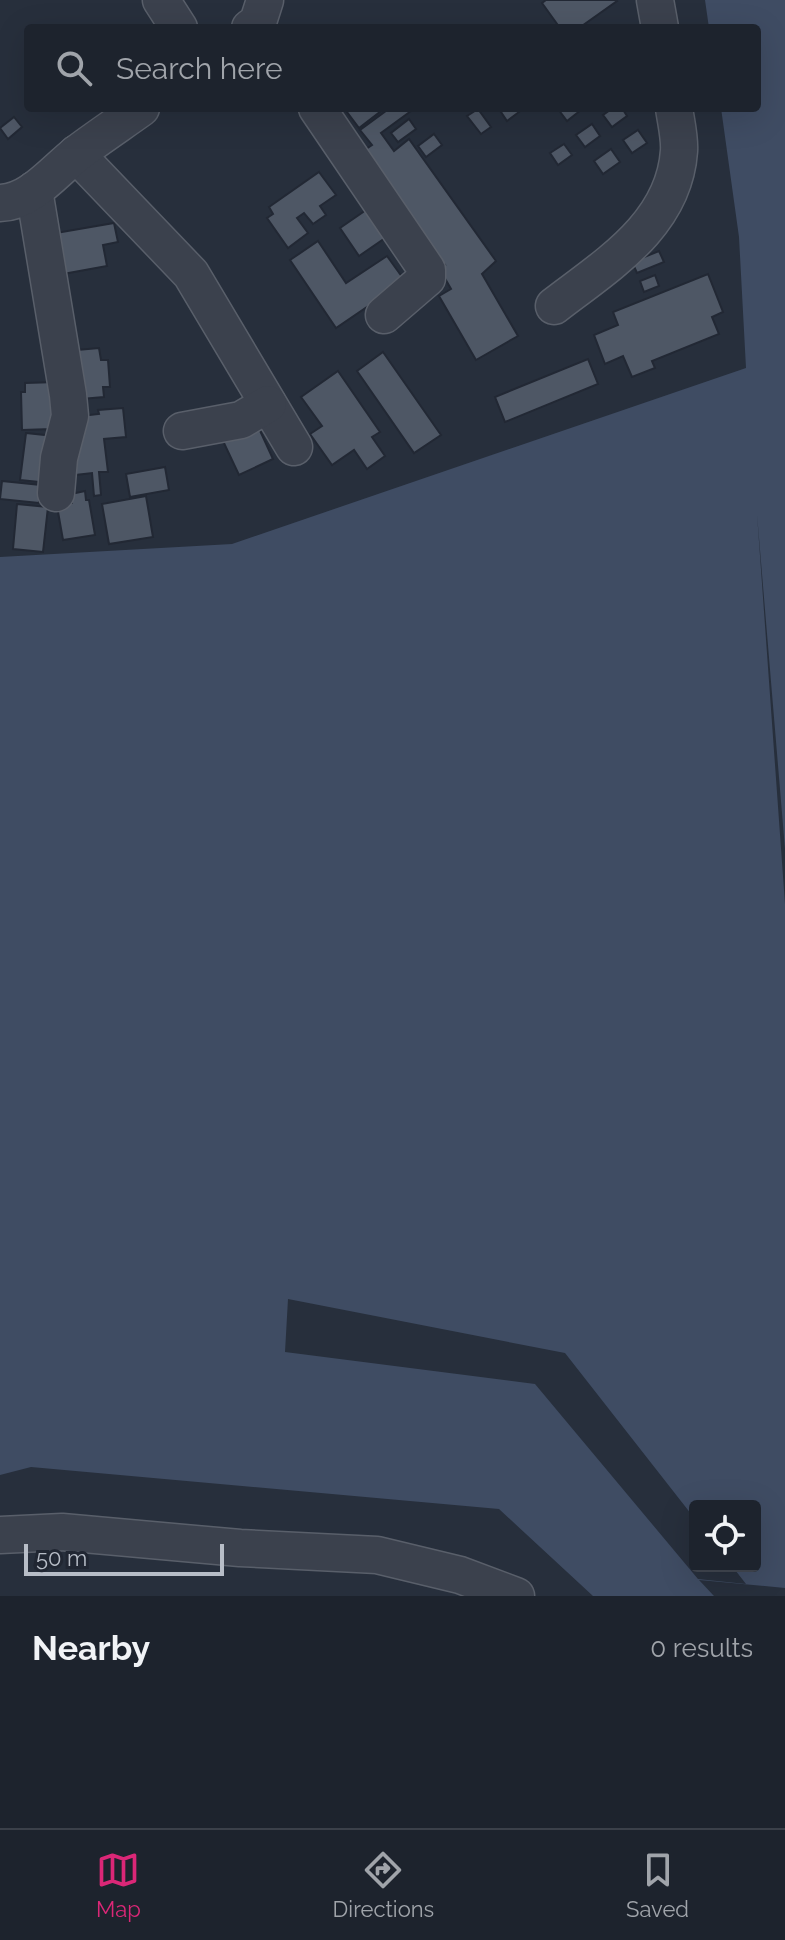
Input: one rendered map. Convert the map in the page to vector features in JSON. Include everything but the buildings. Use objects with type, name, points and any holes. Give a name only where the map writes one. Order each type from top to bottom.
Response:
[{"type":"street","points":[[161,0],[176,24]]},
{"type":"street","points":[[655,0],[659,24]]},
{"type":"street","points":[[0,203],[15,201],[34,190],[76,154],[135,112]]},
{"type":"street","points":[[320,112],[427,270],[427,278],[384,315]]},
{"type":"street","points":[[554,306],[621,254],[656,220],[671,187],[679,151],[674,112]]},
{"type":"street","points":[[76,154],[191,274],[294,447]]},
{"type":"street","points":[[34,190],[70,416],[59,458],[56,493]]},
{"type":"street","points":[[182,431],[241,420],[268,404]]},
{"type":"street","points":[[0,1535],[62,1532],[240,1548],[377,1555],[497,1592]]},
{"type":"water","points":[[705,0],[785,0],[785,849],[757,514],[785,904],[785,1588],[699,1580],[714,1596],[593,1596],[499,1509],[31,1467],[0,1475],[0,557],[232,544],[746,368],[739,237],[722,112],[761,112],[761,24],[708,24]]},
{"type":"pier","points":[[288,1299],[565,1353],[689,1511],[689,1568],[535,1384],[285,1352]]},
{"type":"pier","points":[[692,1572],[737,1572],[746,1584],[698,1579]]}]
